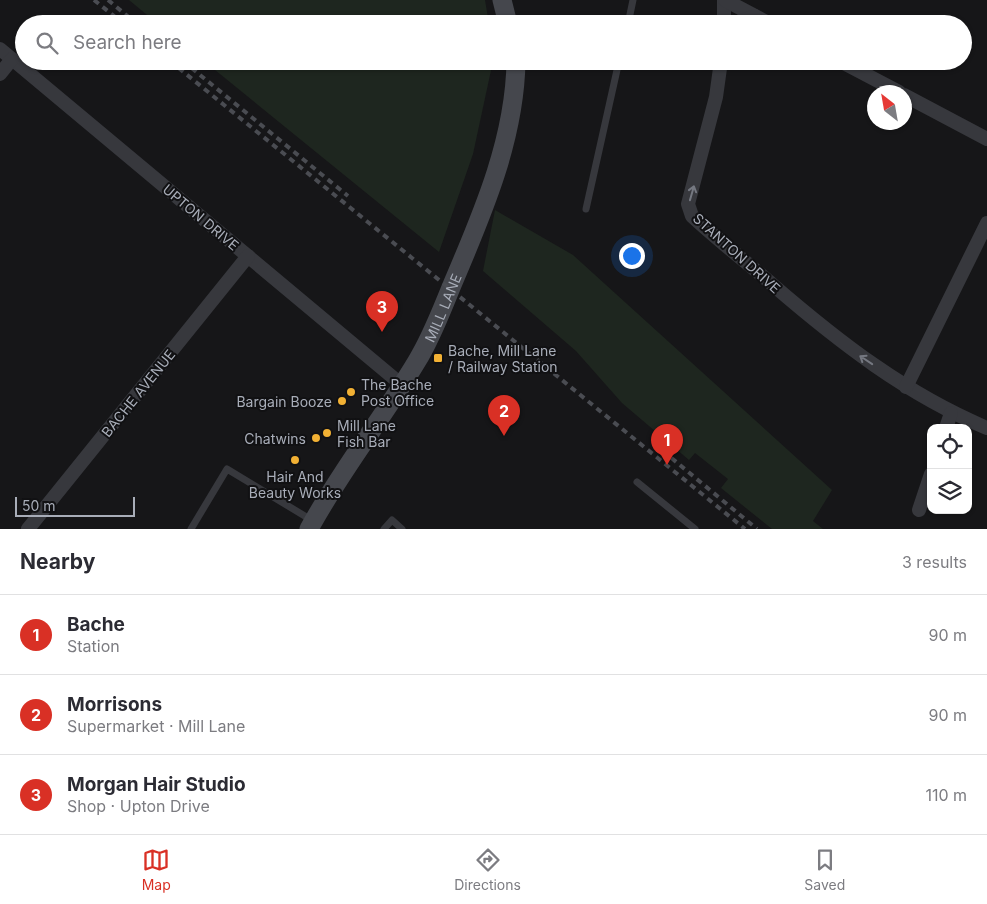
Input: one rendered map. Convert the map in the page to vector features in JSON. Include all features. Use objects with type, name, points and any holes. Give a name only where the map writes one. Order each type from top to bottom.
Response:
[{"type":"street","points":[[502,0],[506,15]]},
{"type":"street","points":[[724,15],[724,0],[753,15]]},
{"type":"street","name":"UPTON DRIVE","points":[[0,49],[15,62]]},
{"type":"street","points":[[0,74],[12,59]]},
{"type":"street","name":"UPTON DRIVE","points":[[25,70],[402,385]]},
{"type":"street","name":"MILL LANE","points":[[311,525],[402,385],[435,325],[487,202],[507,133],[516,70]]},
{"type":"street","name":"STANTON DRIVE","points":[[720,70],[716,97],[688,204],[692,216],[848,348],[906,387],[951,413],[987,428]]},
{"type":"street","points":[[857,70],[886,85]]},
{"type":"street","points":[[912,100],[987,139]]},
{"type":"street","points":[[906,387],[987,223]]},
{"type":"street","name":"BACHE AVENUE","points":[[28,529],[248,256]]},
{"type":"street","points":[[947,424],[951,413]]},
{"type":"street","points":[[919,510],[927,491]]},
{"type":"lane","points":[[630,15],[633,0]]},
{"type":"lane","points":[[586,209],[617,70]]},
{"type":"lane","points":[[191,529],[227,469],[311,525]]},
{"type":"lane","points":[[637,482],[695,529]]},
{"type":"lane","points":[[384,529],[392,520],[402,529]]},
{"type":"shaded area","points":[[129,0],[485,0],[488,15],[147,15]]},
{"type":"shaded area","points":[[215,70],[491,70],[473,154],[439,252]]},
{"type":"shaded area","points":[[495,210],[573,255],[832,490],[813,521],[823,529],[772,529],[721,488],[728,479],[695,453],[689,460],[622,403],[576,351],[483,271]]},
{"type":"railway","points":[[94,0],[113,15]]},
{"type":"railway","points":[[108,0],[126,15]]},
{"type":"railway","points":[[181,70],[745,529]]},
{"type":"railway","points":[[194,70],[348,196]]},
{"type":"railway","points":[[663,451],[757,529]]},
{"type":"place","name":"Morgan Hair Studio","points":[[382,332]]},
{"type":"place","name":"Bache, Mill Lane / Railway Station","points":[[438,358]]},
{"type":"place","name":"The Bache Post Office","points":[[351,392]]},
{"type":"place","name":"Bargain Booze","points":[[342,401]]},
{"type":"place","name":"Mill Lane Fish Bar","points":[[327,433]]},
{"type":"place","name":"Morrisons","points":[[504,436]]},
{"type":"place","name":"Chatwins","points":[[316,438]]},
{"type":"place","name":"Hair And Beauty Works","points":[[295,460]]},
{"type":"place","name":"Bache","points":[[667,465]]}]
